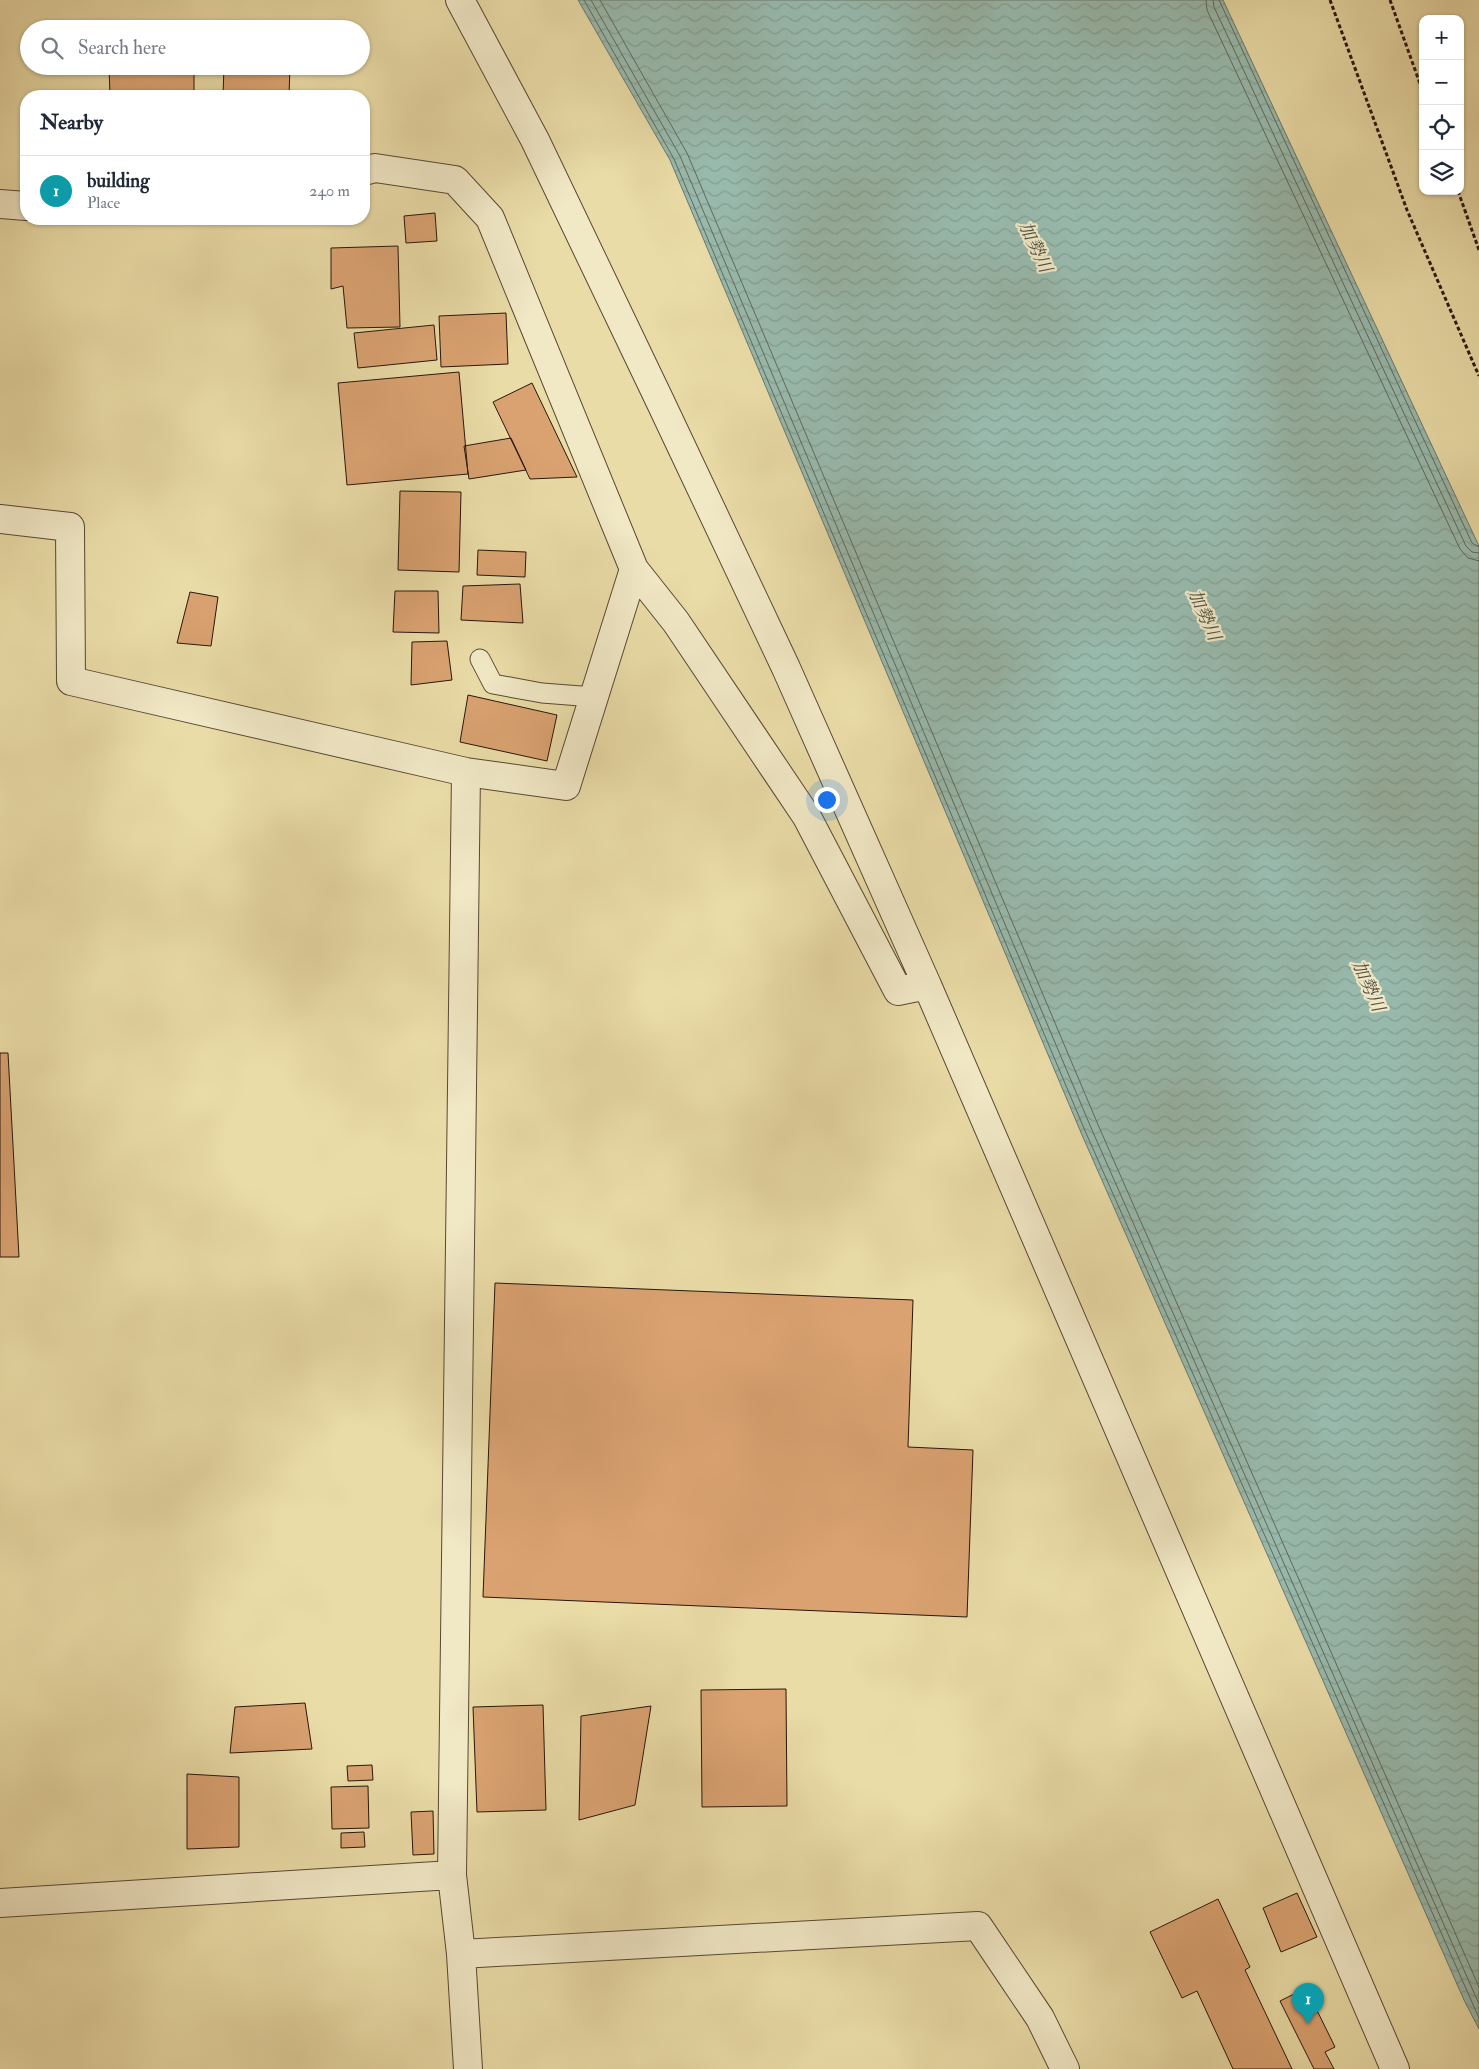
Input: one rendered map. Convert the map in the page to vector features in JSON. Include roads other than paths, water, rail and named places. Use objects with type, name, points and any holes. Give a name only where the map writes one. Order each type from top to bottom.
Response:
[{"type":"street","points":[[460,0],[535,140],[786,668],[927,985],[1395,2069]]},
{"type":"street","points":[[370,169],[375,168],[455,180],[490,218],[634,569],[676,622],[807,817],[898,990],[927,985]]},
{"type":"street","points":[[0,204],[20,206]]},
{"type":"street","points":[[0,519],[70,527],[71,681],[466,772],[566,786],[634,569]]},
{"type":"street","points":[[466,772],[452,1875],[461,1954],[468,2069]]},
{"type":"street","points":[[0,1903],[452,1875]]},
{"type":"street","points":[[461,1954],[978,1926],[1040,2018],[1066,2069]]},
{"type":"lane","points":[[480,660],[493,684],[542,693],[594,697]]},
{"type":"water","name":"加勢川","points":[[578,0],[1223,0],[1479,546],[1479,2029],[1464,2000],[1082,1135],[670,160]]},
{"type":"place","name":"building","points":[[1308,2024]]}]
